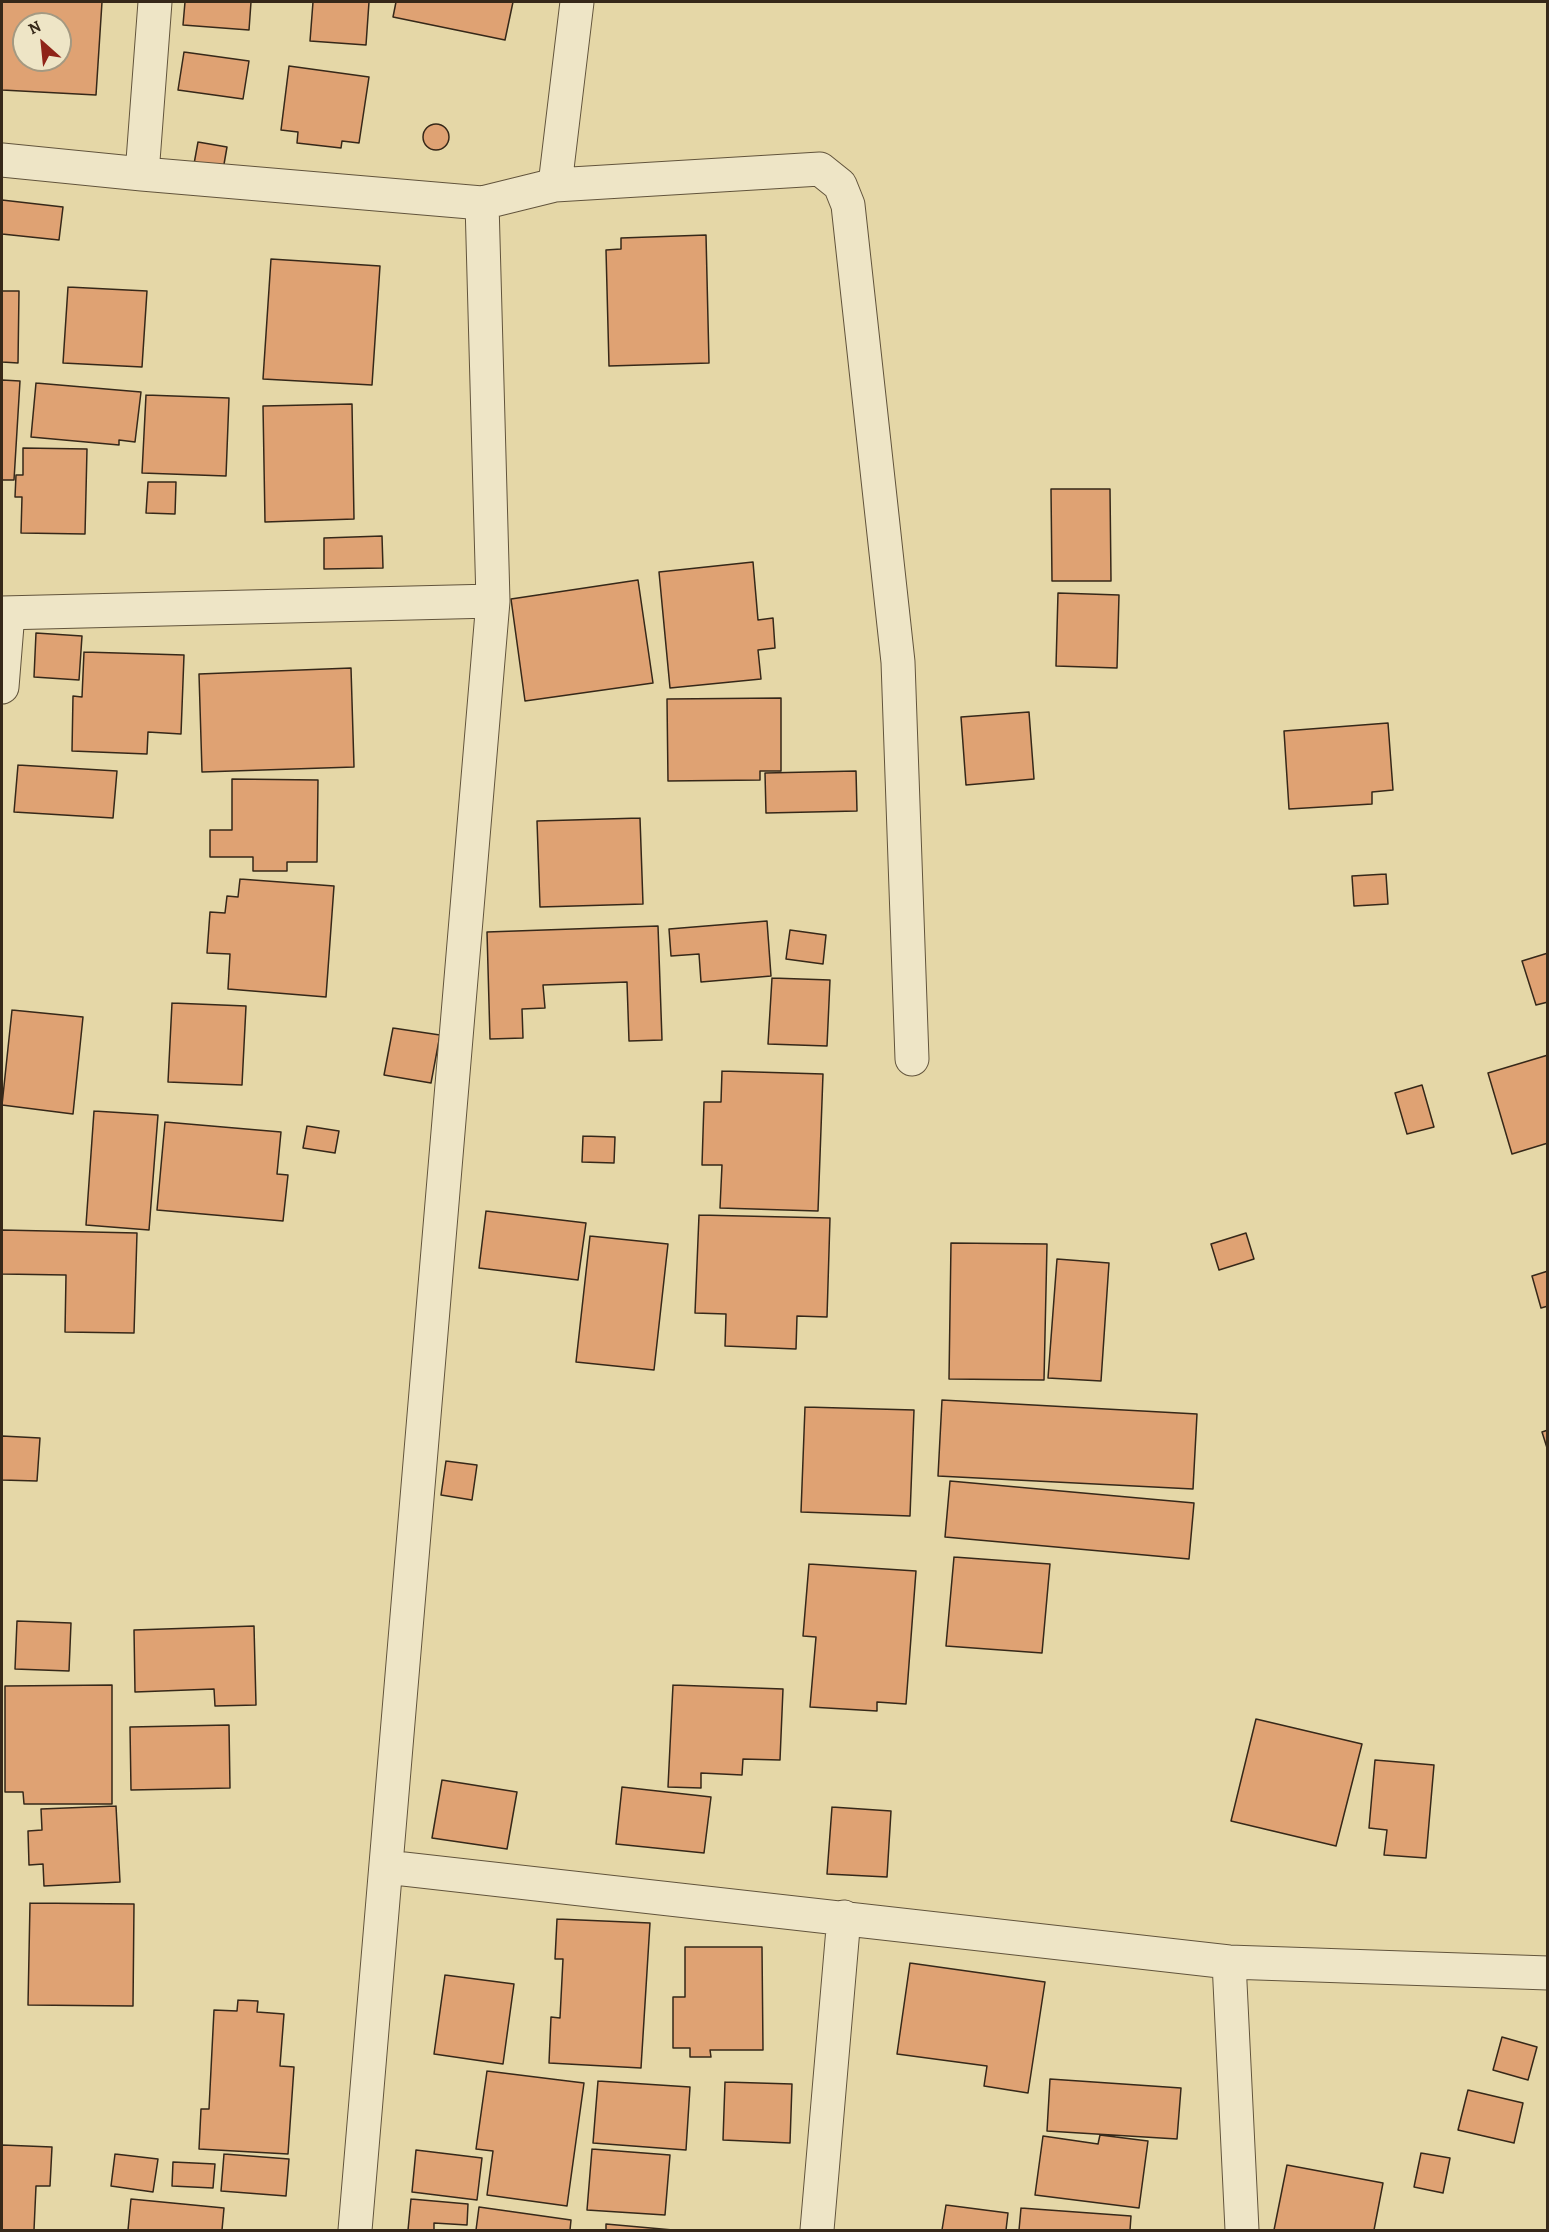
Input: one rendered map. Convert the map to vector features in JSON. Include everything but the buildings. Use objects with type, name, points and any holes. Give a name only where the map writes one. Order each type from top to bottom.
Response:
[{"type":"street","points":[[142,174],[155,2]]},
{"type":"street","points":[[555,185],[577,2]]},
{"type":"street","points":[[2,160],[482,203],[555,185],[820,169],[840,185],[848,205],[898,662],[912,1059]]},
{"type":"street","points":[[355,2230],[493,601],[482,203]]},
{"type":"street","points":[[2,687],[5,613],[493,601]]},
{"type":"street","points":[[386,1867],[1229,1962],[1548,1973]]},
{"type":"street","points":[[817,2230],[844,1917]]},
{"type":"street","points":[[1229,1962],[1242,2230]]}]
